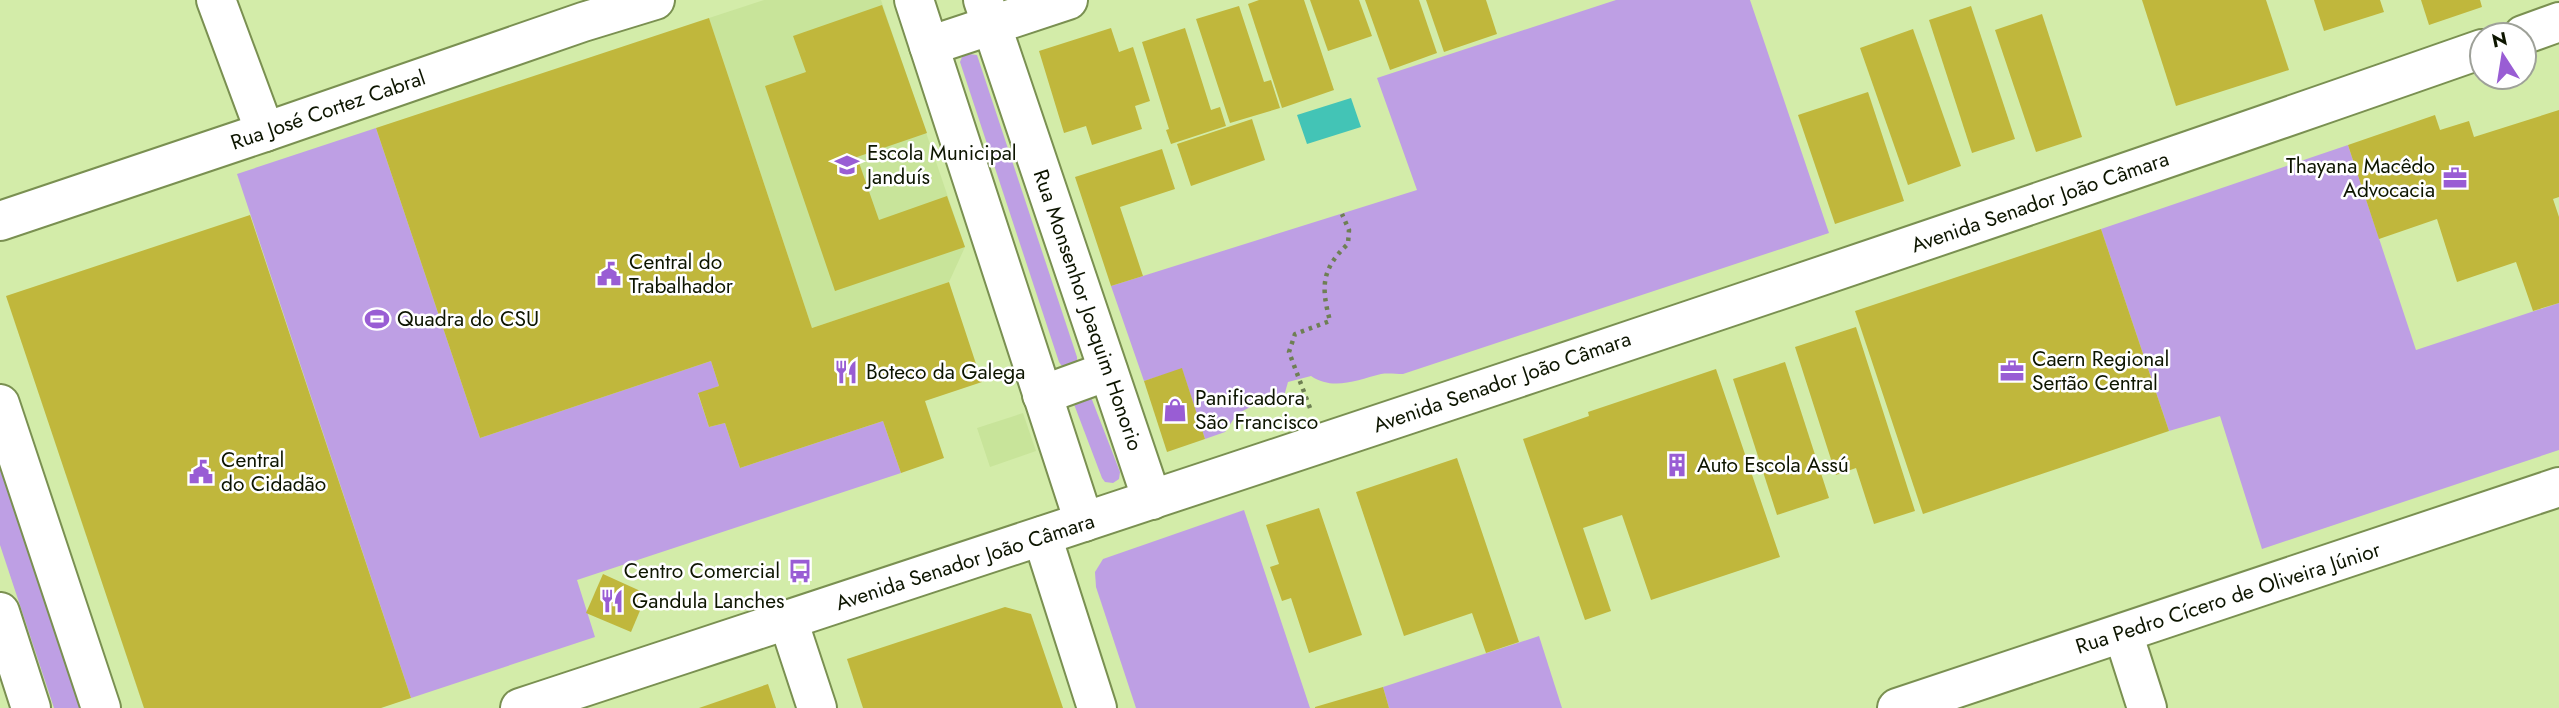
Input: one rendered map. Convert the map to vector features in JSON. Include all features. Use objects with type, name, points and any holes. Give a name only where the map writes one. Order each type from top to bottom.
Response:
[{"type":"street","points":[[216,0],[265,132]]},
{"type":"street","name":"Rua José Cortez Cabral","points":[[0,221],[265,132],[580,11],[655,0]]},
{"type":"street","points":[[914,0],[1084,522]]},
{"type":"street","points":[[929,46],[987,13],[1068,0]]},
{"type":"street","name":"Rua Monsenhor Joaquim Honorio","points":[[987,13],[1152,500]]},
{"type":"street","points":[[2538,30],[2559,22]]},
{"type":"street","name":"Avenida Senador João Câmara","points":[[520,708],[1152,500],[2068,193],[2468,54]]},
{"type":"street","points":[[1042,395],[1108,371]]},
{"type":"street","points":[[1,408],[101,708]]},
{"type":"street","name":"Rua Pedro Cícero de Oliveira Júnior","points":[[1897,708],[2559,487]]},
{"type":"street","points":[[1042,536],[1097,708]]},
{"type":"street","points":[[0,612],[31,708]]},
{"type":"street","points":[[788,620],[817,708]]},
{"type":"street","points":[[2123,632],[2147,708]]},
{"type":"path","points":[[1311,409],[1289,352],[1295,334],[1330,321],[1324,297],[1326,273],[1333,258],[1348,244],[1349,230],[1342,214]]},
{"type":"shaded area","name":"Escola Municipal Janduís","points":[[764,0],[881,0],[965,247],[949,282],[812,328],[709,18]]},
{"type":"shaded area","points":[[1616,0],[1750,0],[1829,233],[1403,374],[1381,374],[1336,384],[1311,376],[1288,382],[1284,396],[1256,404],[1237,414],[1225,432],[1205,439],[1182,369],[1144,381],[1111,286],[1417,190],[1377,78]]},
{"type":"shaded area","points":[[977,55],[1077,357],[1077,364],[1066,372],[1059,362],[960,62],[962,57]]},
{"type":"shaded area","points":[[376,128],[480,438],[711,361],[719,386],[698,394],[709,427],[725,423],[740,468],[883,421],[901,473],[577,580],[595,637],[411,698],[237,174]]},
{"type":"shaded area","points":[[2348,145],[2416,350],[2559,303],[2559,450],[2262,549],[2220,416],[2169,431],[2101,229]]},
{"type":"shaded area","points":[[1089,392],[1120,472],[1119,479],[1113,483],[1105,482],[1102,478],[1072,399]]},
{"type":"shaded area","points":[[1023,413],[1036,451],[990,467],[977,428]]},
{"type":"shaded area","points":[[0,463],[82,708],[54,708],[0,545]]},
{"type":"shaded area","points":[[1244,510],[1310,708],[1136,708],[1096,587],[1095,572],[1103,559]]},
{"type":"shaded area","points":[[1539,636],[1562,708],[1389,708],[1383,687]]},
{"type":"water","points":[[1351,98],[1361,127],[1307,144],[1297,115]]},
{"type":"building","points":[[1259,0],[1304,0],[1334,90],[1282,108],[1248,4]]},
{"type":"building","points":[[1310,0],[1359,0],[1372,36],[1328,51]]},
{"type":"building","points":[[1365,0],[1419,0],[1437,53],[1390,70]]},
{"type":"building","points":[[1426,0],[1486,0],[1497,34],[1444,52]]},
{"type":"building","points":[[2142,0],[2266,0],[2289,70],[2176,106]]},
{"type":"building","points":[[2314,0],[2380,0],[2384,12],[2324,31]]},
{"type":"building","points":[[2421,0],[2480,0],[2482,7],[2429,25]]},
{"type":"building","points":[[882,5],[927,133],[857,157],[879,220],[947,196],[965,247],[835,291],[765,86],[806,72],[793,36]]},
{"type":"building","points":[[1239,6],[1264,82],[1271,80],[1280,108],[1230,123],[1196,19]]},
{"type":"building","points":[[1971,6],[2015,139],[1972,153],[1929,20]]},
{"type":"building","points":[[2042,14],[2082,137],[2036,152],[1995,30]]},
{"type":"building","name":"Central do Trabalhador","points":[[709,18],[812,328],[949,282],[982,382],[925,401],[944,458],[901,473],[883,421],[740,468],[725,423],[709,427],[698,393],[719,386],[711,361],[480,438],[376,128]]},
{"type":"building","points":[[1111,28],[1119,52],[1133,47],[1150,101],[1135,106],[1142,129],[1092,145],[1086,126],[1064,133],[1039,51]]},
{"type":"building","points":[[1185,28],[1211,110],[1220,107],[1226,126],[1171,144],[1166,130],[1169,129],[1142,42]]},
{"type":"building","points":[[1913,29],[1961,166],[1908,185],[1860,48]]},
{"type":"building","points":[[1868,92],[1904,201],[1835,224],[1798,115]]},
{"type":"building","points":[[2559,110],[2559,197],[2553,199],[2559,217],[2559,303],[2533,311],[2516,262],[2457,282],[2437,219],[2379,239],[2348,145],[2435,115],[2440,130],[2469,121],[2474,137]]},
{"type":"building","points":[[1252,119],[1265,160],[1191,186],[1177,144]]},
{"type":"building","points":[[1162,149],[1175,189],[1120,207],[1143,276],[1111,286],[1075,177]]},
{"type":"building","name":"Central do Cidadão","points":[[250,215],[411,698],[381,708],[144,708],[6,296]]},
{"type":"building","name":"Caern Regional Sertão Central","points":[[2101,229],[2169,431],[1923,514],[1855,311]]},
{"type":"building","points":[[1856,327],[1915,511],[1874,524],[1856,468],[1836,475],[1795,347]]},
{"type":"building","points":[[1785,362],[1829,498],[1777,515],[1733,379]]},
{"type":"building","name":"Panificadora São Francisco","points":[[1182,368],[1205,439],[1167,452],[1144,381]]},
{"type":"building","name":"Auto Escola Assú","points":[[1716,369],[1780,557],[1651,600],[1622,515],[1583,528],[1611,611],[1585,620],[1523,439],[1589,416],[1588,412]]},
{"type":"building","points":[[1457,458],[1519,642],[1486,653],[1472,613],[1404,636],[1356,492]]},
{"type":"building","points":[[1319,508],[1362,635],[1309,653],[1291,598],[1282,601],[1270,567],[1279,564],[1266,525]]},
{"type":"building","name":"Gandula Lanches","points":[[603,574],[647,594],[631,632],[586,613]]},
{"type":"building","points":[[1005,607],[1031,614],[1063,708],[863,708],[847,659]]},
{"type":"building","points":[[768,684],[776,708],[699,708]]},
{"type":"building","points":[[1383,687],[1389,708],[1315,708],[1315,707]]},
{"type":"place","name":"Escola Municipal Janduís","points":[[847,165]]},
{"type":"place","name":"Thayana Macêdo Advocacia","points":[[2455,178]]},
{"type":"place","name":"Central do Trabalhador","points":[[609,274]]},
{"type":"place","name":"Quadra do CSU","points":[[377,319]]},
{"type":"place","name":"Caern Regional Sertão Central","points":[[2012,371]]},
{"type":"place","name":"Boteco da Galega","points":[[846,372]]},
{"type":"place","name":"Panificadora São Francisco","points":[[1175,410]]},
{"type":"place","name":"Auto Escola Assú","points":[[1677,465]]},
{"type":"place","name":"Central do Cidadão","points":[[201,472]]},
{"type":"place","name":"Centro Comercial","points":[[800,571]]},
{"type":"place","name":"Gandula Lanches","points":[[612,601]]}]
